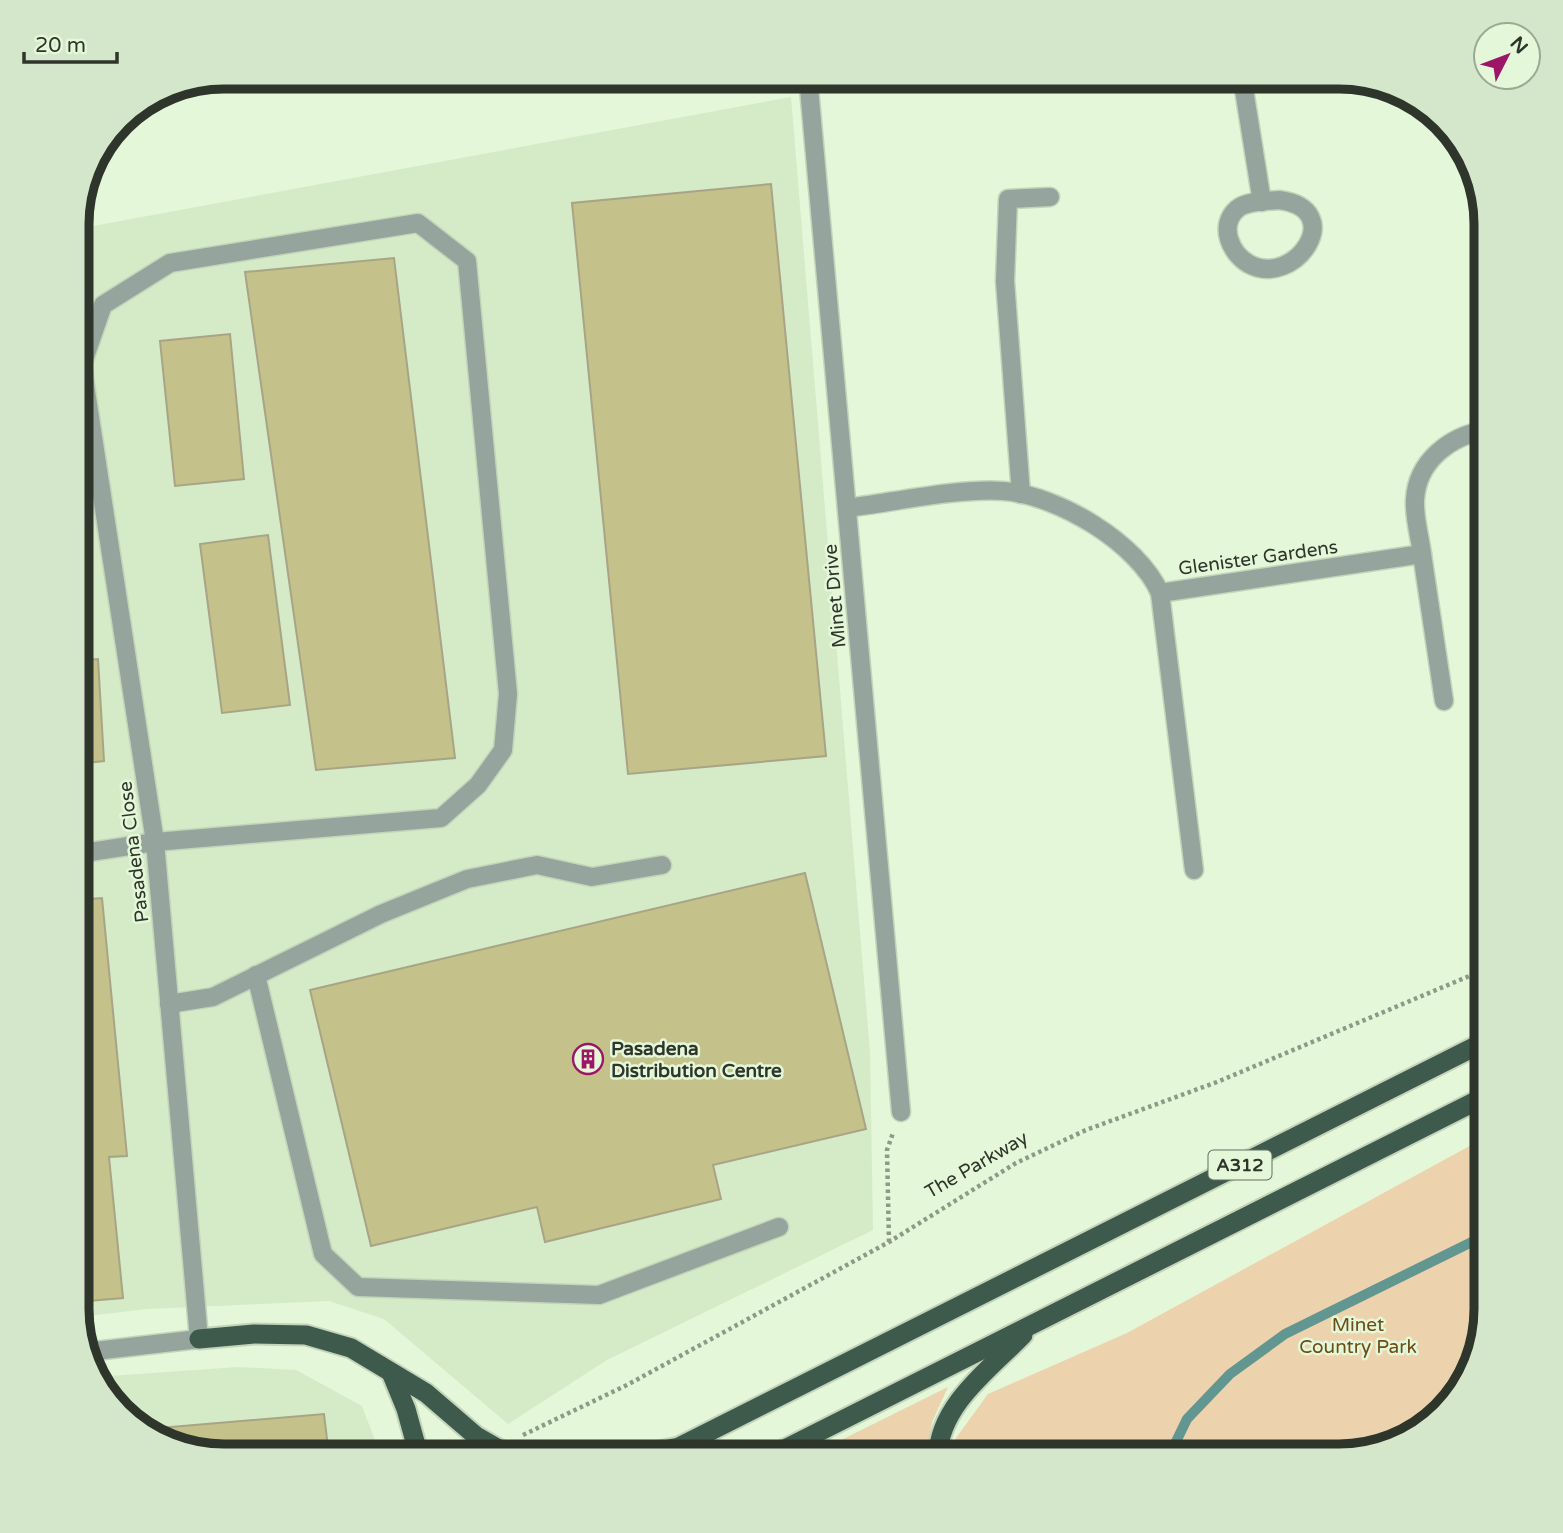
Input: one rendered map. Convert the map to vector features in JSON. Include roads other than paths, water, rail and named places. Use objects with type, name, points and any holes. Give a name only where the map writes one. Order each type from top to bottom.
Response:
[{"type":"highway","name":"A312","points":[[686,1444],[1474,1047]]},
{"type":"highway","name":"A312","points":[[795,1444],[1474,1102]]},
{"type":"highway","points":[[938,1444],[956,1403],[1034,1324]]},
{"type":"highway","points":[[199,1339],[254,1334],[306,1335],[351,1348],[426,1393],[476,1436],[490,1444]]},
{"type":"highway","points":[[392,1375],[406,1409],[416,1444]]},
{"type":"street","name":"Minet Drive","points":[[809,90],[901,1112]]},
{"type":"street","points":[[1243,90],[1262,202]]},
{"type":"street","points":[[1021,494],[1005,281],[1008,199],[1050,197]]},
{"type":"street","points":[[1279,200],[1297,205],[1309,217],[1313,232],[1312,241],[1301,255],[1287,263],[1263,268],[1247,263],[1235,253],[1228,233],[1237,209],[1262,202],[1279,200]]},
{"type":"street","points":[[89,852],[155,842],[441,818],[478,785],[503,750],[508,694],[467,261],[418,223],[170,263],[103,305],[90,337]]},
{"type":"street","name":"Pasadena Close","points":[[90,424],[155,842],[199,1339]]},
{"type":"street","points":[[1444,701],[1415,504],[1416,486],[1424,469],[1452,441],[1474,432]]},
{"type":"street","name":"Glenister Gardens","points":[[847,508],[990,491],[1021,494],[1067,511],[1123,544],[1153,577],[1160,593],[1422,554]]},
{"type":"street","points":[[1160,593],[1194,870]]},
{"type":"street","points":[[169,1004],[213,997],[381,914],[467,878],[537,865],[592,877],[662,865]]},
{"type":"street","points":[[256,975],[323,1254],[358,1287],[598,1295],[779,1227]]},
{"type":"street","points":[[97,1351],[199,1339]]},
{"type":"waterway","points":[[1175,1444],[1187,1419],[1230,1374],[1285,1334],[1474,1241]]},
{"type":"place","name":"Pasadena Distribution Centre","points":[[588,1059]]},
{"type":"park label","name":"Minet Country Park","points":[[1358,1335]]}]
